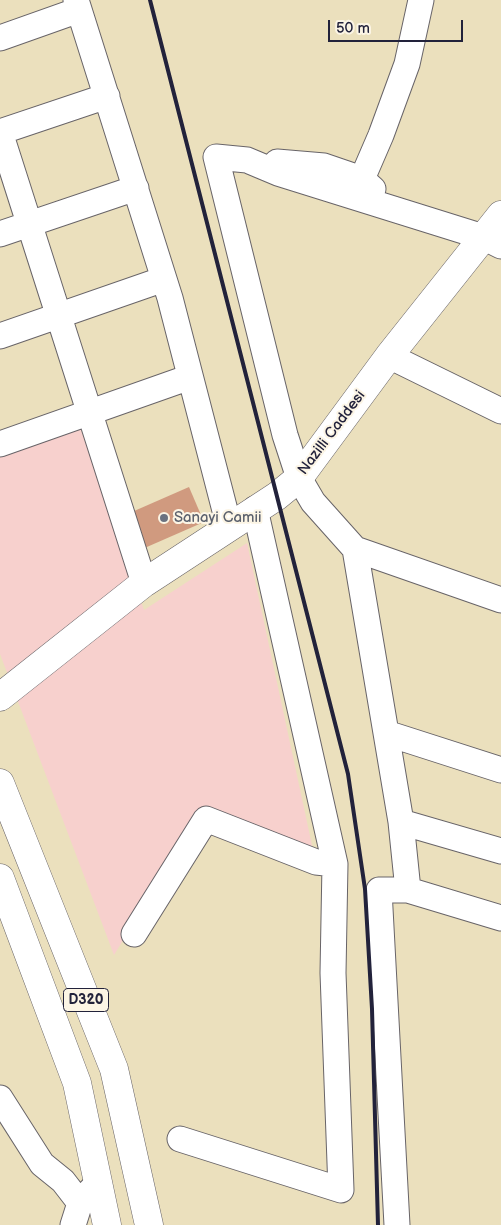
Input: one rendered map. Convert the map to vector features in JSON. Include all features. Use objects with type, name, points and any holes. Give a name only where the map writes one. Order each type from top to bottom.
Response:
[{"type":"main road","name":"Nazilli Caddesi","points":[[0,697],[144,583],[277,496],[299,478],[389,356],[492,241],[501,215]]},
{"type":"main road","name":"D320","points":[[0,783],[114,1069],[149,1225]]},
{"type":"main road","name":"D320","points":[[0,878],[77,1083],[107,1225]]},
{"type":"street","points":[[362,179],[381,135],[407,64],[421,0]]},
{"type":"street","points":[[0,38],[78,5],[164,279],[230,526]]},
{"type":"street","points":[[107,96],[0,132],[144,583]]},
{"type":"street","points":[[395,209],[362,179],[324,166],[216,157],[284,435],[299,478],[313,502],[355,549],[501,600]]},
{"type":"street","points":[[247,160],[278,173],[492,241]]},
{"type":"street","points":[[0,234],[136,188]]},
{"type":"street","points":[[0,336],[164,279]]},
{"type":"street","points":[[389,356],[501,411]]},
{"type":"street","points":[[0,444],[190,377]]},
{"type":"street","points":[[180,1139],[341,1190],[333,973],[335,864],[255,509]]},
{"type":"street","points":[[355,549],[401,822],[408,890]]},
{"type":"street","points":[[386,733],[501,770]]},
{"type":"street","points":[[134,934],[206,819],[316,862],[335,864]]},
{"type":"street","points":[[401,822],[501,851]]},
{"type":"street","points":[[397,1225],[379,890],[408,890],[501,918]]},
{"type":"street","points":[[0,1098],[42,1164],[63,1181],[77,1214]]},
{"type":"street","points":[[77,1214],[98,1183]]},
{"type":"shaded area","points":[[80,427],[144,610],[247,543],[313,850],[201,812],[114,955],[0,654],[0,457]]},
{"type":"building","name":"Sanayi Camii","points":[[189,487],[204,522],[140,550],[125,515]]},
{"type":"railway","points":[[150,0],[348,774],[365,889],[372,1009],[378,1225]]},
{"type":"place","name":"Sanayi Camii","points":[[164,518]]}]
